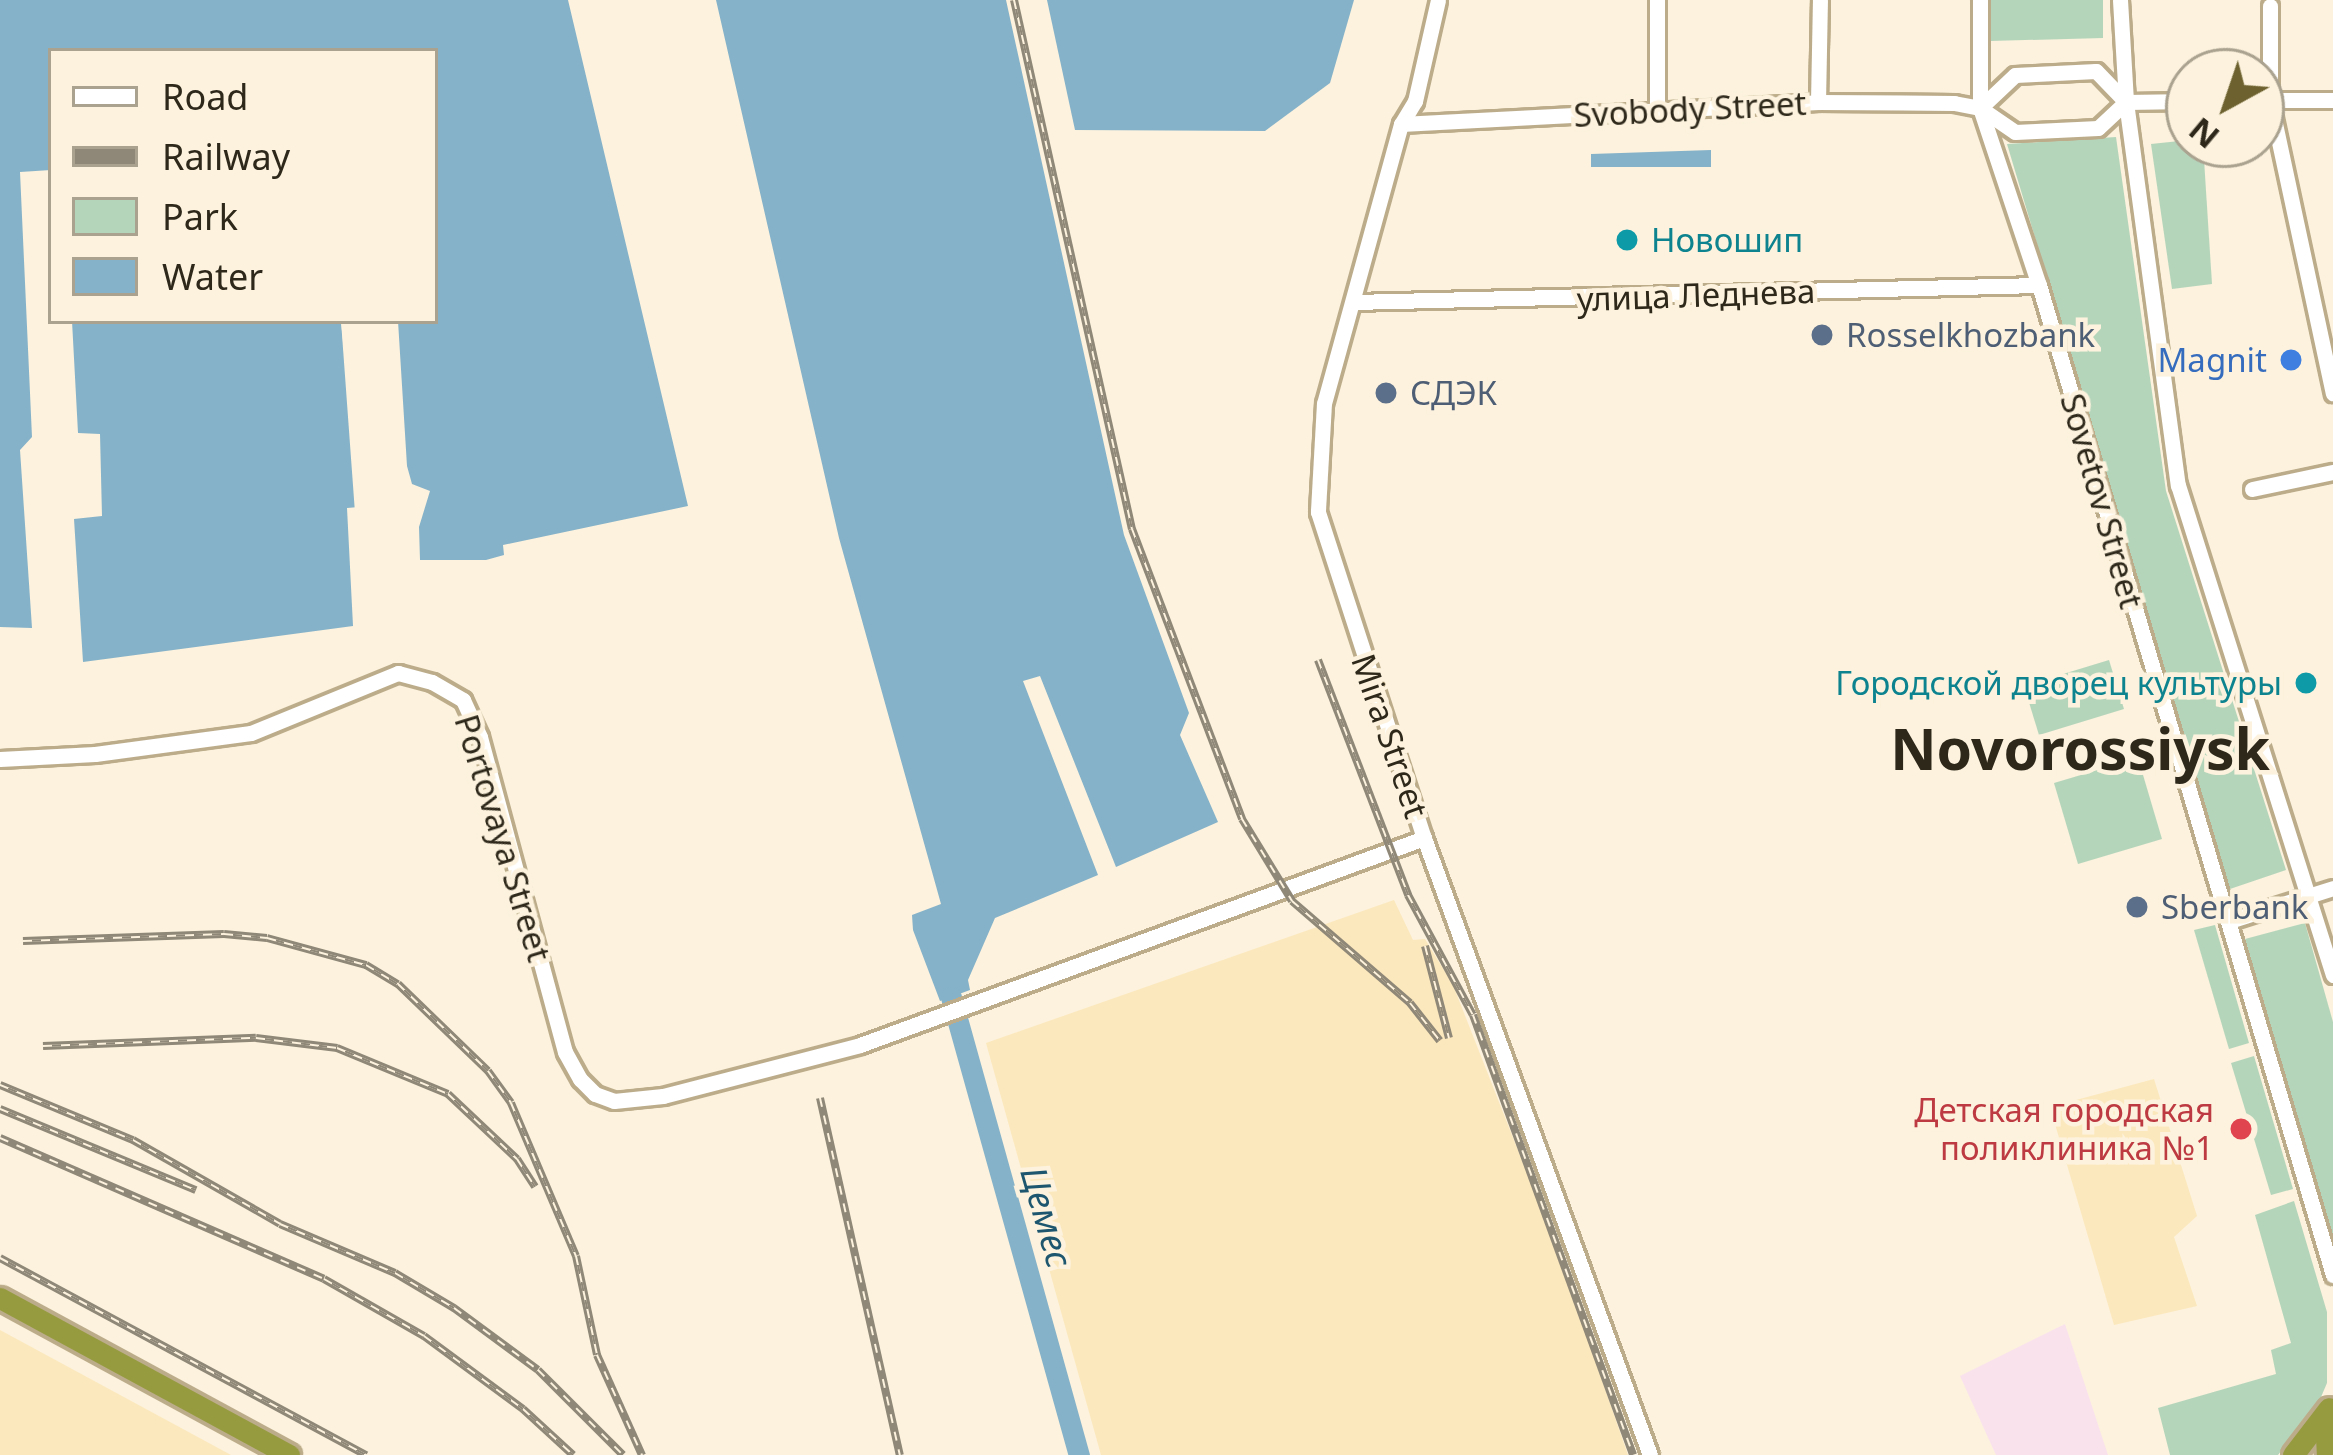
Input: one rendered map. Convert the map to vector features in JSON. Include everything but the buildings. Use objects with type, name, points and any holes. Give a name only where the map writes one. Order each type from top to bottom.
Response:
[{"type":"highway","points":[[0,1298],[289,1455]]},
{"type":"highway","points":[[2293,1455],[2331,1404]]},
{"type":"highway","points":[[2327,1455],[2323,1434],[2331,1404]]},
{"type":"street","name":"Mira Street","points":[[1438,0],[1415,100],[1401,124],[1324,403],[1318,512],[1424,838],[1650,1455]]},
{"type":"street","points":[[1657,0],[1657,111]]},
{"type":"street","points":[[1818,102],[1820,0]]},
{"type":"street","name":"Sovetov Street","points":[[1980,0],[1980,108],[2039,285],[2333,1275]]},
{"type":"street","points":[[2120,0],[2126,102],[2178,485],[2333,975]]},
{"type":"street","points":[[2268,48],[2270,6]]},
{"type":"street","points":[[1980,108],[2015,75],[2096,71],[2126,102]]},
{"type":"street","points":[[2285,100],[2333,100]]},
{"type":"street","name":"Svobody Street","points":[[1401,124],[1818,102],[1980,108],[2014,131],[2057,130],[2098,128],[2126,102],[2165,101]]},
{"type":"street","points":[[2282,168],[2333,393]]},
{"type":"street","name":"улица Леднева","points":[[1353,302],[2039,285]]},
{"type":"street","points":[[2252,489],[2333,472]]},
{"type":"street","name":"Portovaya Street","points":[[0,759],[94,754],[251,734],[398,673],[432,682],[463,700],[480,736],[565,1052],[596,1094],[614,1101],[663,1096],[794,1065],[1144,944],[1424,838]]},
{"type":"street","points":[[2229,921],[2333,889]]},
{"type":"shaded area","points":[[1394,900],[1413,940],[1425,939],[1453,985],[1552,1237],[1628,1455],[1101,1455],[986,1043]]},
{"type":"shaded area","points":[[2154,1079],[2197,1216],[2174,1237],[2197,1306],[2114,1325],[2050,1107]]},
{"type":"shaded area","points":[[2065,1324],[2108,1455],[1996,1455],[1960,1376]]},
{"type":"shaded area","points":[[0,1330],[231,1455],[0,1455]]},
{"type":"green space","points":[[1990,0],[2103,0],[2103,38],[1990,41]]},
{"type":"green space","points":[[2116,137],[2166,491],[2286,870],[2230,889],[2007,144]]},
{"type":"green space","points":[[2165,143],[2165,168],[2205,168],[2212,284],[2172,289],[2151,144]]},
{"type":"green space","points":[[2109,660],[2124,709],[2039,735],[2024,686]]},
{"type":"green space","points":[[2138,758],[2162,839],[2078,864],[2054,783]]},
{"type":"green space","points":[[2305,923],[2333,1022],[2333,1243],[2245,939]]},
{"type":"green space","points":[[2215,925],[2249,1043],[2229,1049],[2194,930]]},
{"type":"green space","points":[[2254,1056],[2293,1189],[2271,1195],[2231,1063]]},
{"type":"green space","points":[[2294,1201],[2327,1312],[2327,1383],[2318,1404],[2278,1455],[2170,1455],[2158,1408],[2276,1374],[2271,1350],[2291,1343],[2255,1215]]},
{"type":"water","points":[[0,0],[568,0],[688,506],[503,545],[504,555],[486,560],[420,560],[419,527],[430,491],[412,484],[407,466],[398,324],[438,324],[438,48],[48,48],[48,170],[20,172],[32,437],[20,450],[32,628],[0,627]]},
{"type":"water","points":[[716,0],[1006,0],[1124,535],[1189,713],[1180,735],[1218,822],[1116,867],[1040,676],[1023,681],[1098,875],[995,918],[968,980],[970,990],[940,1001],[913,930],[912,915],[941,904],[839,538]]},
{"type":"water","points":[[1047,0],[1354,0],[1330,83],[1265,131],[1075,130]]},
{"type":"water","points":[[1711,150],[1711,167],[1591,167],[1591,154]]},
{"type":"water","points":[[72,324],[341,324],[359,507],[347,508],[353,626],[83,662],[74,519],[102,516],[100,434],[78,433]]},
{"type":"pier","points":[[341,324],[347,324],[353,410],[365,424],[365,507],[355,513]]},
{"type":"waterway","name":"Цемес","points":[[951,997],[1079,1455]]},
{"type":"railway","points":[[1014,0],[1132,529],[1242,819],[1292,901],[1410,1003],[1440,1041]]},
{"type":"railway","points":[[1318,660],[1408,895],[1473,1015],[1633,1455]]},
{"type":"railway","points":[[23,941],[224,934],[267,938],[366,965],[398,984],[488,1071],[511,1103],[576,1256],[597,1355],[642,1455]]},
{"type":"railway","points":[[1425,946],[1449,1038]]},
{"type":"railway","points":[[43,1046],[256,1038],[337,1048],[448,1094],[517,1159],[535,1187]]},
{"type":"railway","points":[[0,1085],[133,1140],[280,1224],[395,1273],[454,1308],[538,1370],[623,1455]]},
{"type":"railway","points":[[820,1098],[900,1455]]},
{"type":"railway","points":[[0,1109],[196,1190]]},
{"type":"railway","points":[[0,1138],[324,1279],[424,1336],[523,1409],[573,1455]]},
{"type":"railway","points":[[0,1258],[366,1455]]},
{"type":"place","name":"Новошип","points":[[1627,240]]},
{"type":"place","name":"Rosselkhozbank","points":[[1822,335]]},
{"type":"place","name":"Magnit","points":[[2291,360]]},
{"type":"place","name":"СДЭК","points":[[1386,393]]},
{"type":"place","name":"Городской дворец культуры","points":[[2306,683]]},
{"type":"place","name":"Sberbank","points":[[2137,907]]},
{"type":"place","name":"Детская городская поликлиника №1","points":[[2241,1129]]},
{"type":"district","name":"Novorossiysk","points":[[2080,749]]}]
